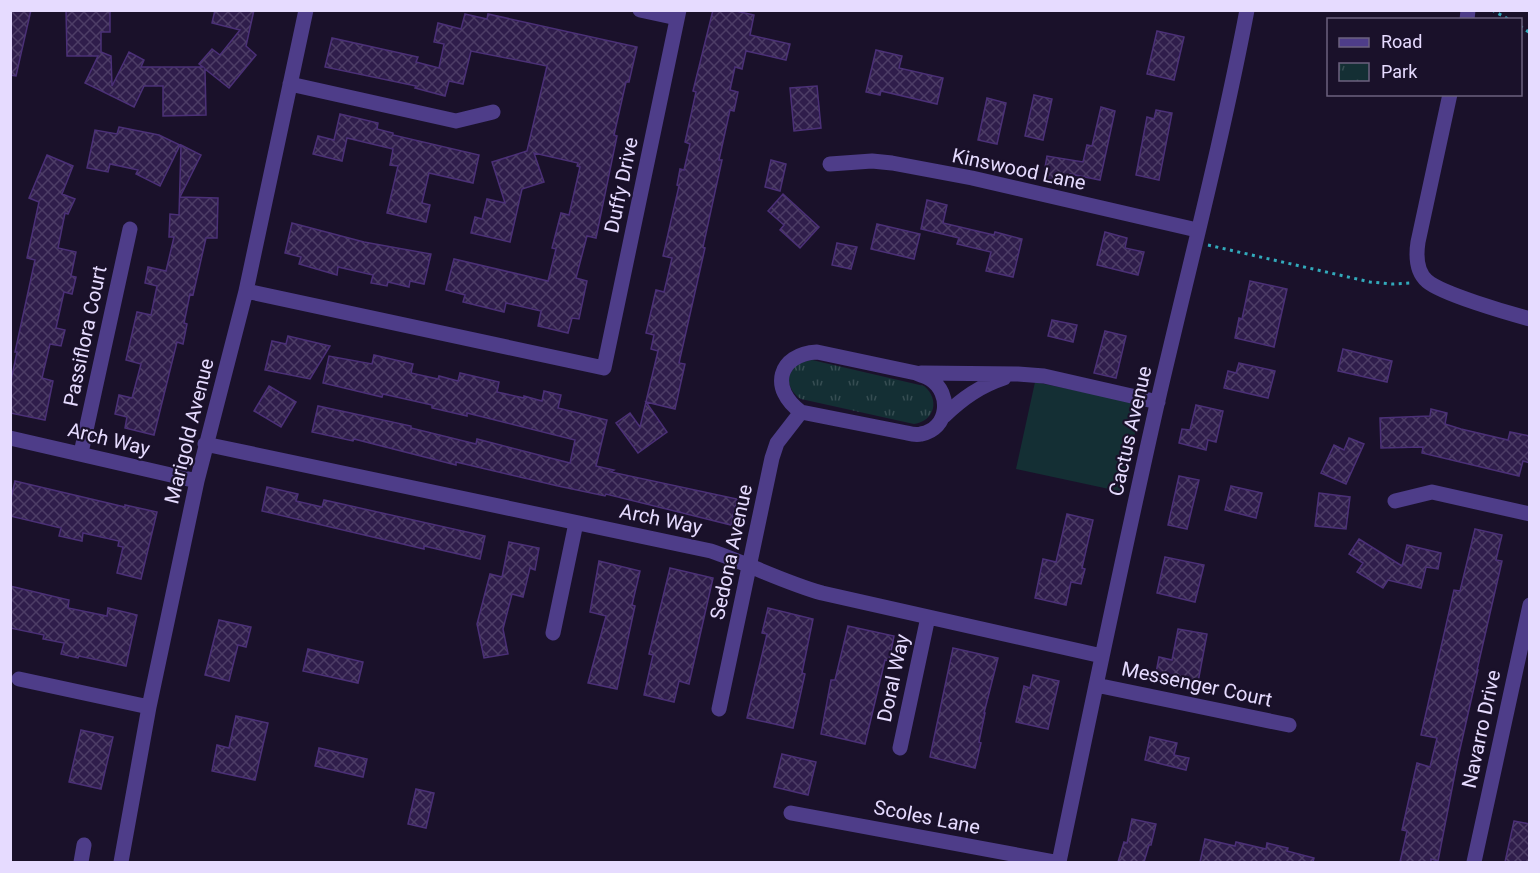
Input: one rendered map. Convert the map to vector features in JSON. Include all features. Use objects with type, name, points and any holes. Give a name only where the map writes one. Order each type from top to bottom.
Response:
[{"type":"street","name":"Marigold Avenue","points":[[121,862],[149,707],[205,444],[246,291],[306,10]]},
{"type":"street","points":[[640,10],[678,14]]},
{"type":"street","name":"Cactus Avenue","points":[[1057,862],[1158,402],[1236,70],[1247,10]]},
{"type":"street","name":"Duffy Drive","points":[[246,291],[604,369],[678,14]]},
{"type":"street","points":[[290,84],[456,121],[493,112]]},
{"type":"street","points":[[1450,96],[1417,252],[1420,272],[1427,281],[1443,290],[1530,319]]},
{"type":"street","name":"Kinswood Lane","points":[[830,164],[872,161],[972,178],[1196,236]]},
{"type":"street","name":"Passiflora Court","points":[[81,453],[130,229]]},
{"type":"street","points":[[944,416],[945,401],[941,389],[930,379],[916,373],[817,352],[804,353],[794,358],[782,375],[781,385],[784,396],[801,412],[921,434],[940,423],[944,416],[964,397],[980,387],[1018,374]]},
{"type":"street","points":[[916,373],[1044,376],[1158,402]]},
{"type":"street","name":"Sedona Avenue","points":[[719,709],[777,443],[801,412]]},
{"type":"street","name":"Arch Way","points":[[10,438],[197,482]]},
{"type":"street","name":"Arch Way","points":[[205,444],[711,552],[749,564],[789,584],[822,593],[1102,656]]},
{"type":"street","points":[[1395,501],[1432,492],[1530,514]]},
{"type":"street","points":[[553,633],[576,523]]},
{"type":"street","name":"Navarro Drive","points":[[1474,862],[1530,605]]},
{"type":"street","name":"Doral Way","points":[[900,748],[927,617]]},
{"type":"street","points":[[19,679],[149,707]]},
{"type":"street","name":"Messenger Court","points":[[1096,685],[1289,725]]},
{"type":"street","name":"Scoles Lane","points":[[791,813],[1057,862]]},
{"type":"street","points":[[81,862],[84,844]]},
{"type":"path","points":[[1492,10],[1506,18]]},
{"type":"path","points":[[1196,236],[1370,282],[1392,284],[1427,281]]},
{"type":"green space","points":[[812,360],[924,386],[932,397],[931,414],[927,419],[914,424],[801,399],[790,387],[790,372],[798,363]]},
{"type":"green space","points":[[1035,382],[1141,404],[1123,492],[1016,469]]},
{"type":"building","points":[[10,10],[31,10],[16,76],[10,75]]},
{"type":"building","points":[[66,10],[110,10],[110,32],[101,32],[101,52],[111,56],[112,86],[129,52],[144,60],[141,67],[203,67],[199,64],[212,49],[220,55],[240,30],[212,23],[215,10],[254,10],[246,46],[256,55],[229,88],[205,69],[206,115],[163,116],[163,86],[144,86],[134,107],[85,83],[98,56],[67,56]]},
{"type":"building","points":[[713,10],[732,10],[754,15],[750,35],[790,44],[786,60],[746,51],[742,69],[735,67],[730,90],[738,92],[734,111],[730,110],[719,160],[722,160],[703,247],[705,248],[679,363],[685,364],[675,409],[646,402],[667,432],[638,453],[616,423],[630,413],[640,427],[658,351],[651,349],[654,335],[646,333],[656,290],[664,292],[672,258],[663,256],[679,186],[677,185],[680,169],[684,170],[690,144],[685,142],[696,92],[693,91]]},
{"type":"building","points":[[465,14],[487,19],[488,14],[637,47],[614,135],[617,136],[596,238],[587,236],[576,278],[587,281],[579,319],[572,318],[568,333],[538,326],[541,311],[506,303],[504,312],[463,302],[465,295],[446,290],[454,259],[548,281],[556,249],[552,248],[561,213],[569,215],[580,167],[577,166],[578,163],[534,153],[544,182],[522,189],[510,242],[471,233],[475,217],[482,219],[487,199],[505,203],[492,162],[527,151],[547,66],[471,51],[463,84],[449,81],[445,96],[415,88],[416,86],[325,67],[332,38],[418,57],[416,62],[439,68],[444,44],[434,42],[438,23],[461,29]]},
{"type":"building","points":[[1157,31],[1184,37],[1174,80],[1147,74]]},
{"type":"building","points":[[876,50],[902,56],[899,68],[943,78],[937,104],[881,91],[880,95],[866,92]]},
{"type":"building","points":[[817,86],[821,128],[794,131],[790,88]]},
{"type":"building","points":[[1034,95],[1052,99],[1043,140],[1025,136]]},
{"type":"building","points":[[987,98],[1006,103],[997,144],[978,140]]},
{"type":"building","points":[[1101,107],[1115,111],[1100,180],[1070,174],[1069,184],[1043,179],[1047,156],[1083,162],[1087,145],[1092,146]]},
{"type":"building","points":[[1156,110],[1172,113],[1159,180],[1136,175],[1147,117],[1154,119]]},
{"type":"building","points":[[340,114],[378,123],[377,129],[393,133],[393,135],[479,155],[473,183],[429,173],[422,203],[430,205],[426,222],[387,213],[398,166],[390,165],[393,149],[347,138],[342,161],[313,154],[318,136],[334,140]]},
{"type":"building","points":[[119,127],[159,135],[180,145],[160,186],[136,174],[138,170],[110,164],[108,172],[87,168],[95,130],[117,134]]},
{"type":"building","points":[[181,145],[201,155],[180,197],[218,198],[217,238],[206,238],[193,295],[190,294],[184,323],[187,324],[183,344],[177,342],[154,435],[125,428],[127,417],[115,414],[119,395],[132,398],[141,364],[126,360],[137,312],[151,315],[157,286],[145,283],[148,267],[166,271],[174,237],[169,237],[170,214],[179,215]]},
{"type":"building","points":[[47,155],[73,166],[62,194],[75,199],[68,214],[65,213],[58,248],[76,252],[71,276],[76,277],[72,294],[64,292],[56,328],[65,330],[61,346],[50,344],[42,378],[53,381],[45,420],[10,413],[10,385],[35,260],[27,258],[39,202],[29,198]]},
{"type":"building","points":[[771,160],[786,164],[780,191],[765,187]]},
{"type":"building","points":[[783,194],[819,227],[800,248],[780,230],[784,225],[768,211]]},
{"type":"building","points":[[927,200],[947,205],[943,223],[1022,239],[1013,277],[986,271],[991,252],[957,244],[959,238],[921,229]]},
{"type":"building","points":[[292,223],[364,242],[431,254],[424,284],[410,281],[409,287],[388,282],[387,286],[371,283],[373,275],[338,267],[337,275],[299,264],[301,257],[285,253]]},
{"type":"building","points":[[877,224],[920,234],[914,259],[871,249]]},
{"type":"building","points":[[1105,232],[1127,238],[1125,248],[1144,252],[1138,275],[1097,265]]},
{"type":"building","points":[[837,243],[857,247],[851,269],[832,265]]},
{"type":"building","points":[[1250,281],[1287,289],[1274,347],[1235,338],[1239,318],[1242,319]]},
{"type":"building","points":[[1052,320],[1077,325],[1073,342],[1048,336]]},
{"type":"building","points":[[1105,331],[1126,336],[1116,378],[1094,373]]},
{"type":"building","points":[[288,336],[330,346],[310,379],[265,370],[272,341],[286,344]]},
{"type":"building","points":[[1343,349],[1392,361],[1387,382],[1338,371]]},
{"type":"building","points":[[374,355],[413,364],[411,373],[438,379],[439,376],[458,381],[460,373],[499,382],[497,392],[524,398],[524,396],[542,401],[544,391],[561,395],[558,408],[607,420],[596,466],[614,470],[611,472],[737,499],[731,525],[606,494],[605,496],[558,486],[456,462],[456,465],[354,439],[353,441],[312,432],[318,406],[411,426],[411,428],[476,444],[477,439],[570,463],[575,440],[467,413],[467,416],[432,408],[432,405],[383,394],[382,397],[323,383],[329,356],[372,364]]},
{"type":"building","points":[[1239,363],[1275,371],[1268,398],[1224,388],[1228,371],[1236,373]]},
{"type":"building","points":[[269,386],[296,402],[281,427],[254,411]]},
{"type":"building","points":[[1196,405],[1223,411],[1216,442],[1208,440],[1206,450],[1179,443],[1182,429],[1190,430]]},
{"type":"building","points":[[1431,409],[1447,413],[1445,424],[1461,429],[1508,440],[1510,432],[1530,436],[1530,463],[1523,461],[1519,476],[1422,453],[1423,447],[1381,448],[1380,418],[1430,416]]},
{"type":"building","points":[[1349,438],[1364,444],[1346,484],[1321,473],[1334,445],[1344,450]]},
{"type":"building","points":[[1179,476],[1199,480],[1187,529],[1168,525]]},
{"type":"building","points":[[15,481],[125,507],[125,505],[157,512],[141,579],[117,573],[123,547],[118,546],[119,541],[83,533],[82,541],[59,536],[61,528],[10,516],[10,503]]},
{"type":"building","points":[[1231,486],[1262,493],[1256,518],[1225,510]]},
{"type":"building","points":[[267,487],[298,494],[296,501],[322,507],[324,500],[485,536],[480,559],[424,546],[424,549],[262,511]]},
{"type":"building","points":[[1319,493],[1350,497],[1346,529],[1315,526]]},
{"type":"building","points":[[1067,514],[1093,520],[1082,568],[1085,569],[1081,584],[1071,582],[1066,605],[1035,598],[1043,559],[1056,562]]},
{"type":"building","points":[[1475,529],[1502,535],[1496,560],[1502,561],[1458,758],[1438,861],[1431,859],[1431,862],[1400,862],[1407,831],[1402,830],[1417,763],[1430,767],[1437,738],[1421,735],[1454,590],[1460,591]]},
{"type":"building","points":[[1359,539],[1402,566],[1407,545],[1441,553],[1438,569],[1426,567],[1421,588],[1388,580],[1383,588],[1357,572],[1363,563],[1349,554]]},
{"type":"building","points":[[509,542],[539,548],[535,570],[530,568],[523,597],[512,594],[503,629],[508,654],[484,658],[477,624],[490,574],[502,577]]},
{"type":"building","points":[[1165,557],[1204,565],[1195,602],[1157,593]]},
{"type":"building","points":[[599,561],[640,571],[617,689],[588,683],[606,616],[590,612]]},
{"type":"building","points":[[670,568],[713,578],[689,684],[679,681],[674,702],[644,695],[653,655],[649,654]]},
{"type":"building","points":[[10,586],[69,600],[68,608],[107,616],[108,608],[137,615],[126,666],[61,654],[64,643],[43,639],[44,635],[10,628]]},
{"type":"building","points":[[768,608],[813,619],[802,673],[805,674],[793,728],[747,718],[767,634],[762,633]]},
{"type":"building","points":[[219,620],[251,627],[246,647],[238,645],[229,681],[205,675]]},
{"type":"building","points":[[848,626],[894,636],[889,661],[885,660],[865,744],[821,734],[831,680],[835,680]]},
{"type":"building","points":[[1178,629],[1207,634],[1198,682],[1156,673],[1159,657],[1172,660]]},
{"type":"building","points":[[953,648],[998,658],[984,713],[979,742],[981,743],[975,768],[930,757]]},
{"type":"building","points":[[308,649],[363,662],[358,683],[303,671]]},
{"type":"building","points":[[1033,675],[1059,681],[1048,729],[1016,722],[1024,686],[1030,688]]},
{"type":"building","points":[[236,716],[268,723],[255,780],[212,771],[217,745],[229,748]]},
{"type":"building","points":[[81,730],[113,737],[101,789],[69,782]]},
{"type":"building","points":[[1150,737],[1177,743],[1174,755],[1189,758],[1186,770],[1145,760]]},
{"type":"building","points":[[319,748],[367,759],[363,777],[315,766]]},
{"type":"building","points":[[782,754],[816,762],[808,795],[774,787]]},
{"type":"building","points":[[416,789],[434,793],[426,828],[408,824]]},
{"type":"building","points":[[1132,819],[1156,824],[1151,845],[1149,845],[1144,862],[1118,862],[1124,842],[1127,843]]},
{"type":"building","points":[[1514,821],[1530,824],[1530,862],[1505,862]]},
{"type":"building","points":[[1205,839],[1235,846],[1236,842],[1266,849],[1267,843],[1314,858],[1313,862],[1200,862]]}]
